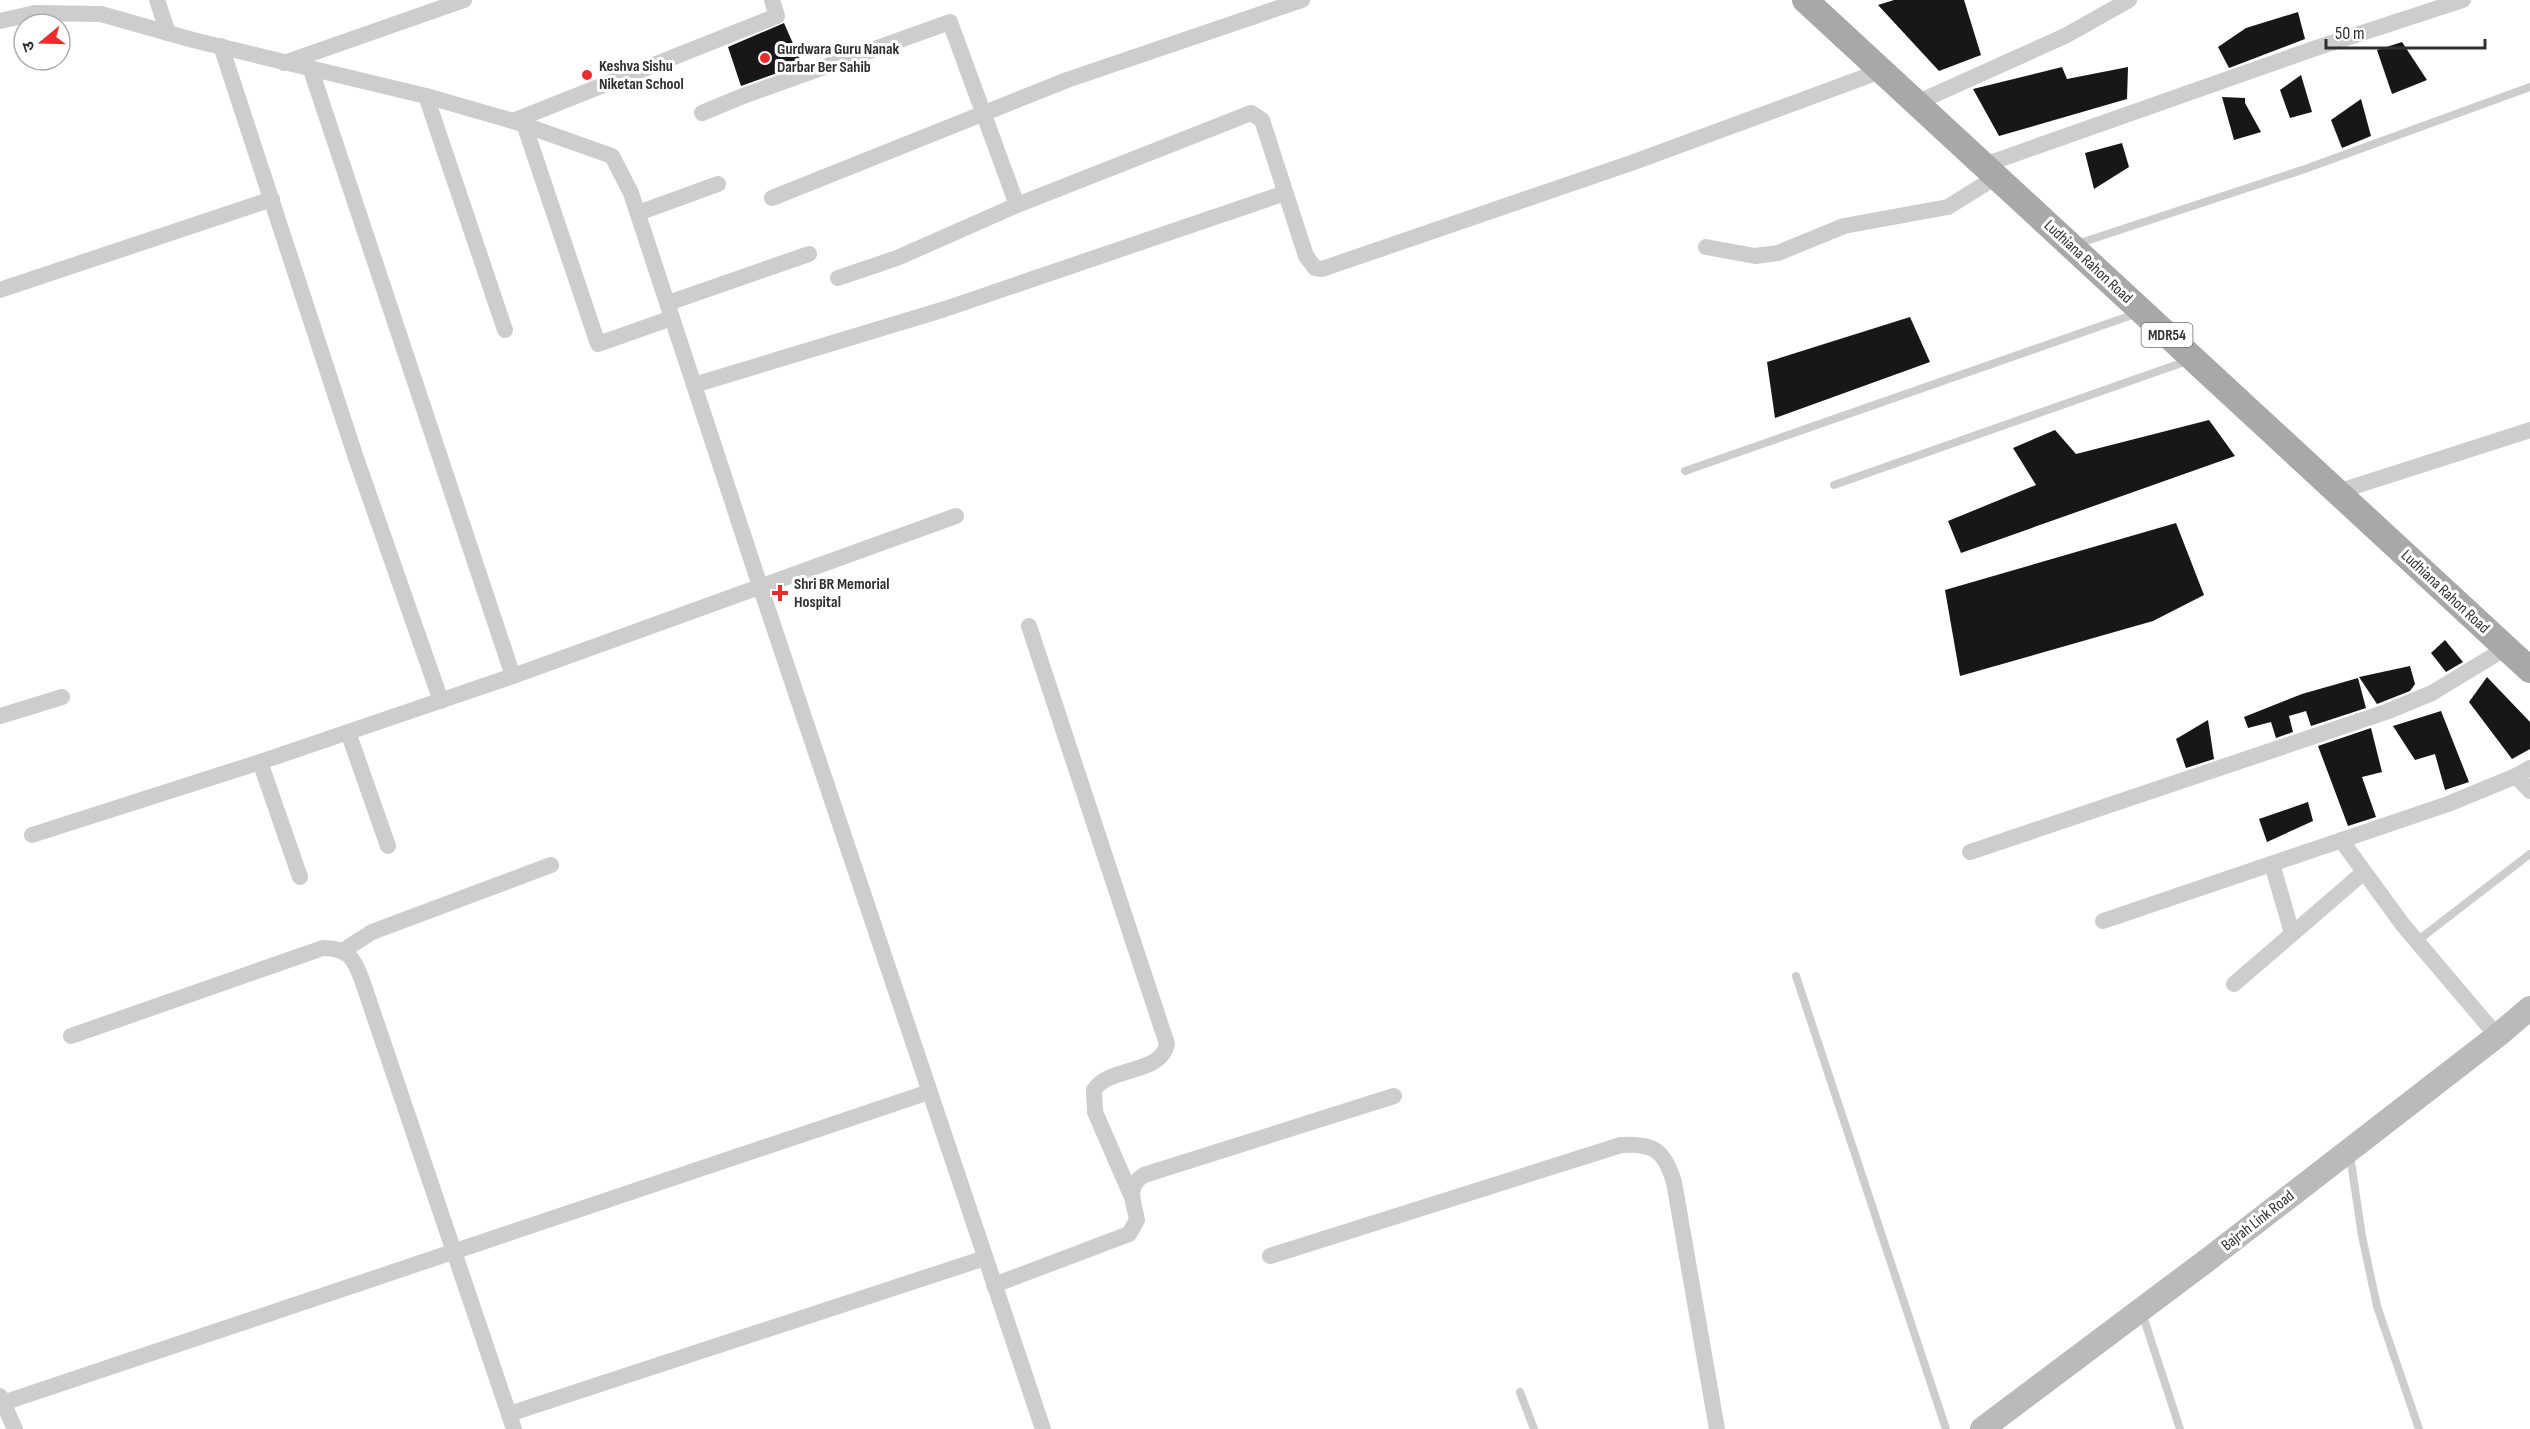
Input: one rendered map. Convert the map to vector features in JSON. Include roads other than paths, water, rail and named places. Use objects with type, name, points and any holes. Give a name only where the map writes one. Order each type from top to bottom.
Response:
[{"type":"main road","name":"Ludhiana Rahon Road","points":[[1804,0],[2530,670]]},
{"type":"street","points":[[157,0],[168,33]]},
{"type":"street","points":[[284,63],[464,0]]},
{"type":"street","points":[[519,122],[777,16],[772,0]]},
{"type":"street","points":[[772,198],[1067,80],[1302,0]]},
{"type":"street","points":[[1916,103],[2065,36],[2129,0]]},
{"type":"street","points":[[1706,247],[1755,256],[1778,253],[1844,226],[1948,207],[1990,171],[2316,48],[2463,0]]},
{"type":"street","points":[[0,21],[35,13],[101,14],[311,70],[426,96],[519,122],[612,156],[631,193],[638,213],[760,586],[1043,1429]]},
{"type":"street","points":[[702,113],[743,96],[950,22],[985,112],[1017,205]]},
{"type":"street","points":[[221,46],[356,458],[441,701]]},
{"type":"street","points":[[311,70],[513,676]]},
{"type":"street","points":[[838,278],[897,258],[1017,205],[1251,113],[1262,120],[1306,256],[1315,268],[1322,269],[1634,162],[1881,70]]},
{"type":"street","points":[[426,96],[504,330]]},
{"type":"street","points":[[519,122],[598,344],[670,310],[809,254]]},
{"type":"street","points":[[638,213],[718,184]]},
{"type":"street","points":[[694,385],[945,309],[1285,193]]},
{"type":"street","points":[[0,290],[272,199]]},
{"type":"street","points":[[2337,492],[2530,430]]},
{"type":"street","points":[[32,835],[441,701],[956,516]]},
{"type":"street","points":[[994,1285],[1129,1234],[1137,1220],[1131,1195],[1095,1112],[1094,1090],[1106,1078],[1152,1062],[1166,1051],[1167,1044],[1029,626]]},
{"type":"street","points":[[1970,852],[2386,712],[2432,693],[2506,648]]},
{"type":"street","points":[[0,716],[62,697]]},
{"type":"street","points":[[348,732],[388,846]]},
{"type":"street","points":[[260,762],[300,878]]},
{"type":"street","points":[[2103,921],[2448,804],[2523,772],[2530,790]]},
{"type":"street","points":[[2341,840],[2417,941],[2497,1036]]},
{"type":"street","points":[[2272,864],[2292,933]]},
{"type":"street","points":[[71,1036],[323,948],[344,950],[372,932],[551,865]]},
{"type":"street","points":[[2234,984],[2364,872]]},
{"type":"street","points":[[344,950],[356,962],[363,980],[511,1421],[985,1258]]},
{"type":"street","name":"Bajrah Link Road","points":[[1982,1429],[2350,1151],[2530,1008]]},
{"type":"street","points":[[15,1429],[1,1401],[929,1092]]},
{"type":"street","points":[[1131,1195],[1136,1180],[1153,1172],[1394,1096]]},
{"type":"street","points":[[1270,1256],[1621,1145],[1641,1144],[1658,1151],[1667,1161],[1674,1182],[1717,1429]]},
{"type":"lane","points":[[2071,246],[2305,169],[2530,87]]},
{"type":"lane","points":[[1685,471],[2142,312]]},
{"type":"lane","points":[[1834,485],[2194,359]]},
{"type":"lane","points":[[2417,941],[2530,854]]},
{"type":"lane","points":[[1796,976],[1946,1429]]},
{"type":"lane","points":[[2350,1151],[2361,1236],[2377,1306],[2419,1429]]},
{"type":"lane","points":[[2141,1310],[2180,1429]]},
{"type":"lane","points":[[1520,1392],[1534,1429]]},
{"type":"place","name":"Gurdwara Guru Nanak Darbar Ber Sahib","points":[[765,58]]},
{"type":"place","name":"Keshva Sishu Niketan School","points":[[587,75]]},
{"type":"place","name":"Shri BR Memorial Hospital","points":[[780,593]]}]
